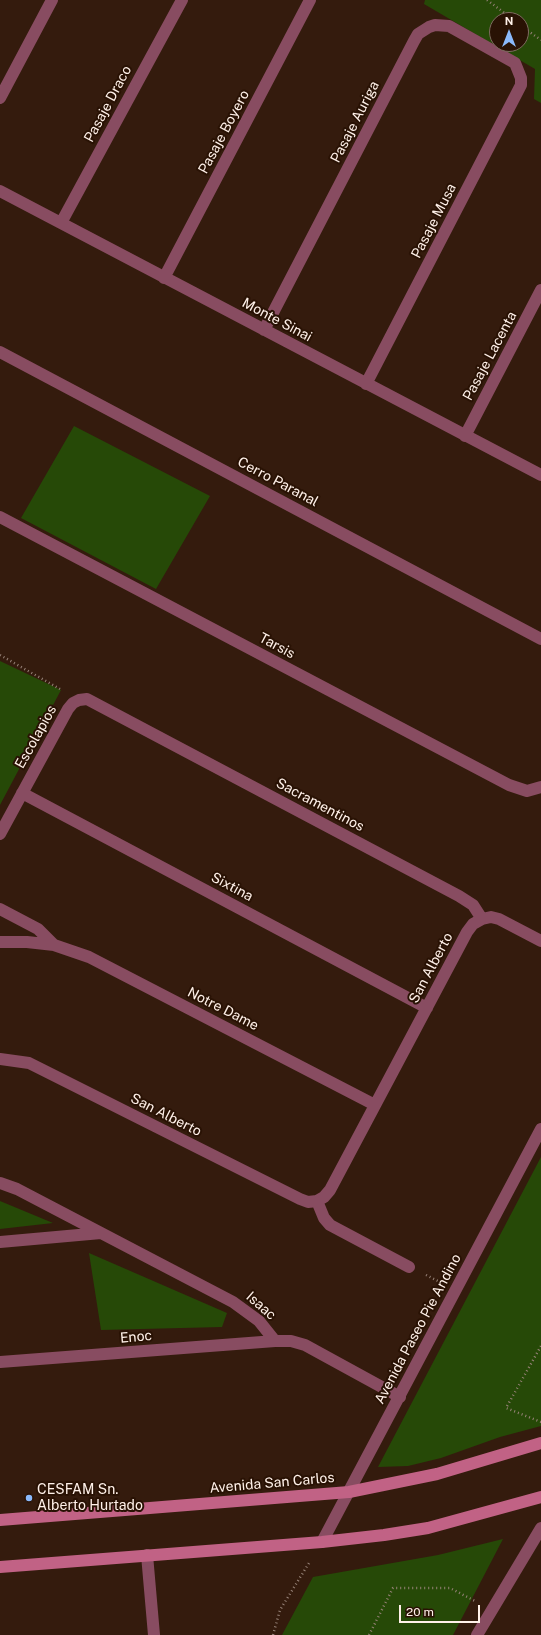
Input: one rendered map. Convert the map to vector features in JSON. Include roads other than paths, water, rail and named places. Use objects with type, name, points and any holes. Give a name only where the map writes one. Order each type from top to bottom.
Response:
[{"type":"main road","name":"Avenida San Carlos","points":[[0,1520],[349,1492],[437,1474],[541,1443]]},
{"type":"main road","points":[[0,1567],[322,1542],[428,1528],[541,1497]]},
{"type":"street","points":[[0,98],[52,0]]},
{"type":"street","name":"Pasaje Draco","points":[[61,223],[182,0]]},
{"type":"street","name":"Pasaje Boyero","points":[[164,278],[310,0]]},
{"type":"street","name":"Pasaje Auriga","points":[[264,330],[418,34],[435,25],[449,26],[508,58],[515,63],[520,71]]},
{"type":"street","name":"Pasaje Musa","points":[[366,384],[518,92],[521,78],[520,71]]},
{"type":"street","name":"Monte Sinai","points":[[0,191],[541,475]]},
{"type":"street","name":"Pasaje Lacenta","points":[[465,436],[541,290]]},
{"type":"street","name":"Cerro Paranal","points":[[0,352],[541,639]]},
{"type":"street","name":"Tarsis","points":[[0,517],[509,785],[527,791],[541,787]]},
{"type":"street","name":"Sacramentinos","points":[[79,700],[87,699],[94,702],[459,896],[473,905],[482,919]]},
{"type":"street","name":"Escolapios","points":[[0,834],[68,709],[72,703],[79,700]]},
{"type":"street","name":"Sixtina","points":[[22,793],[427,1008]]},
{"type":"street","name":"Notre Dame","points":[[0,908],[38,929],[54,945]]},
{"type":"street","points":[[482,919],[499,919],[541,942]]},
{"type":"street","name":"San Alberto","points":[[0,1059],[29,1063],[300,1199],[308,1202],[317,1201],[324,1197],[330,1190],[468,932],[474,924],[482,919]]},
{"type":"street","name":"Notre Dame","points":[[0,942],[27,942],[54,945],[89,957],[375,1105]]},
{"type":"street","name":"Avenida Paseo Pie Andino","points":[[322,1542],[541,1129]]},
{"type":"street","name":"Isaac","points":[[0,1183],[18,1189],[247,1310],[263,1325],[275,1341],[291,1341],[305,1345],[400,1397]]},
{"type":"street","points":[[317,1201],[324,1218],[330,1225],[409,1267]]},
{"type":"street","points":[[0,1242],[101,1233]]},
{"type":"street","name":"Enoc","points":[[0,1362],[275,1341]]},
{"type":"street","points":[[478,1635],[541,1528]]},
{"type":"street","points":[[147,1555],[154,1635]]},
{"type":"place","name":"CESFAM Sn. Alberto Hurtado","points":[[29,1498]]}]
